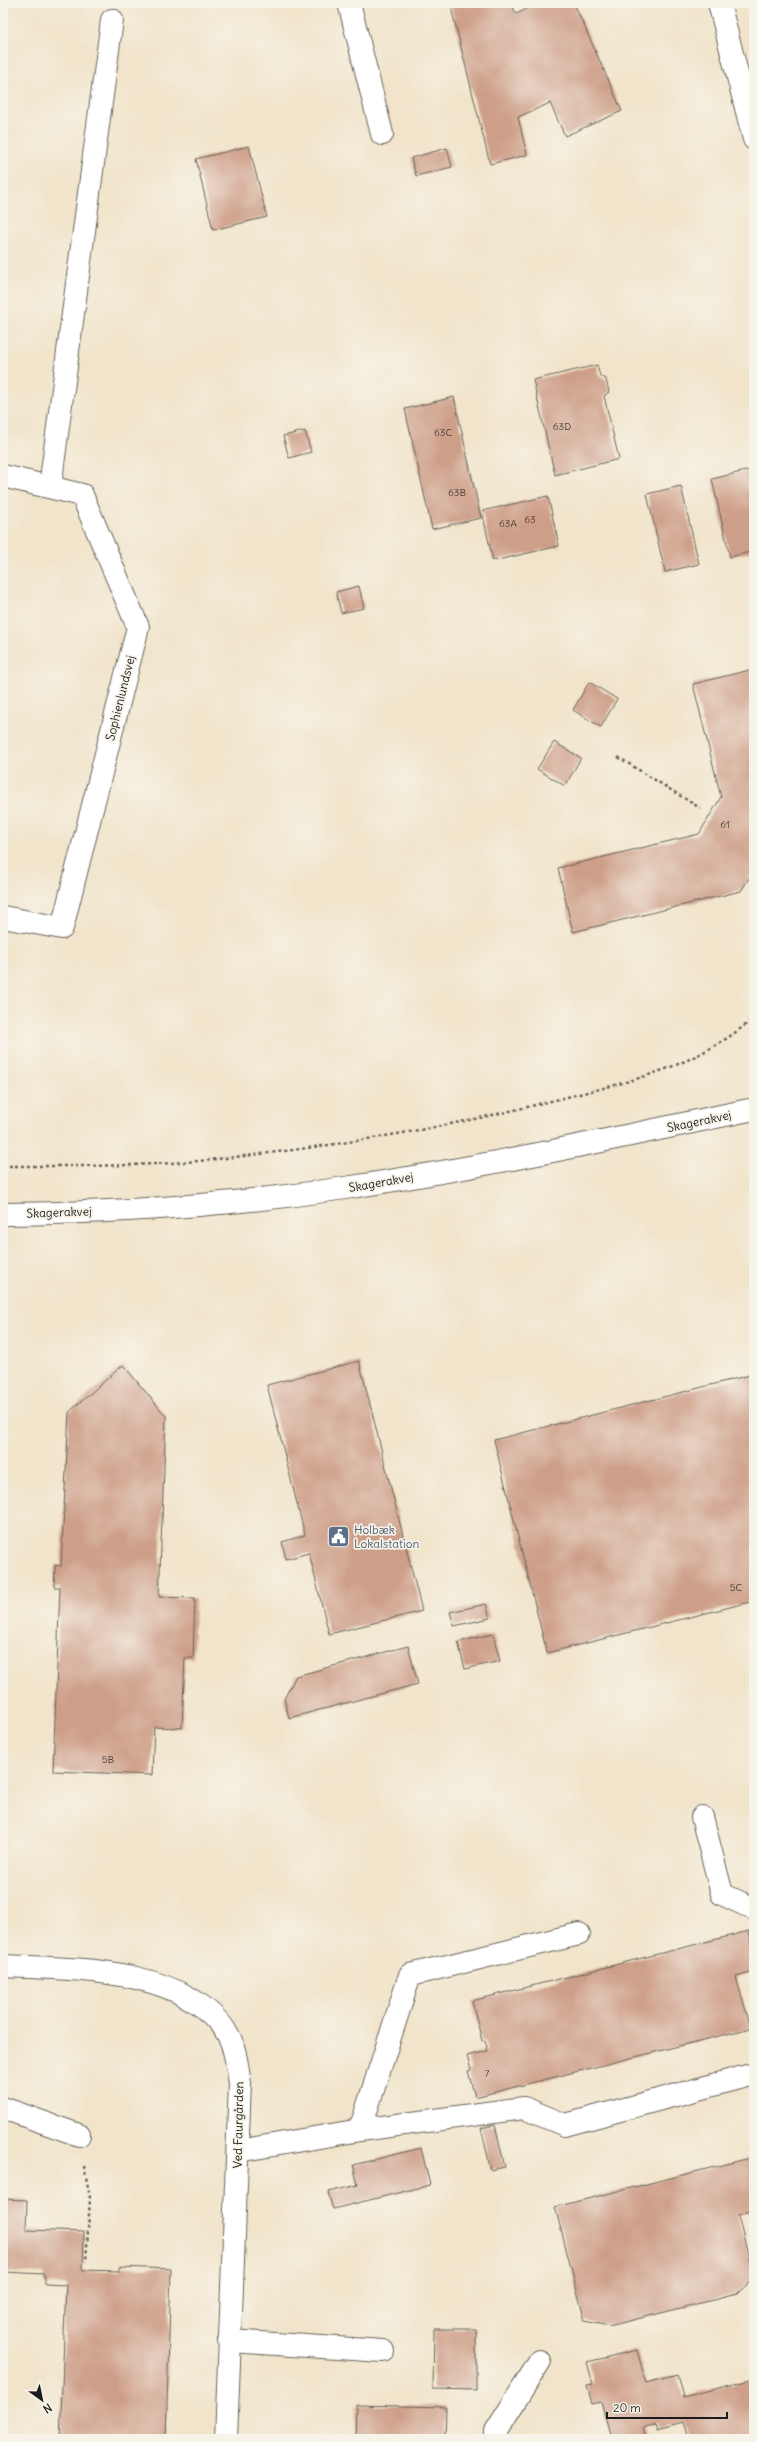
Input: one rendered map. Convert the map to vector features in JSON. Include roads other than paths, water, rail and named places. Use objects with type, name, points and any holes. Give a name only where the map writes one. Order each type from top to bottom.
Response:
[{"type":"street","points":[[349,3],[382,134]]},
{"type":"street","points":[[719,3],[754,139]]},
{"type":"street","points":[[50,488],[112,20]]},
{"type":"street","name":"Sophienlundsvej","points":[[3,476],[82,495],[138,627],[62,928],[3,917]]},
{"type":"street","name":"Skagerakvej","points":[[3,1214],[180,1207],[344,1188],[505,1161],[754,1109]]},
{"type":"street","points":[[702,1817],[722,1894],[754,1909]]},
{"type":"street","points":[[360,2130],[410,1975],[579,1934]]},
{"type":"street","name":"Ved Faurgården","points":[[3,1966],[132,1976],[159,1983],[184,1994],[212,2014],[228,2034],[240,2083],[226,2439]]},
{"type":"street","points":[[238,2151],[360,2130],[524,2108],[565,2125],[754,2074]]},
{"type":"street","points":[[3,2108],[79,2135]]},
{"type":"street","points":[[229,2340],[383,2351]]},
{"type":"street","points":[[496,2439],[496,2431],[540,2361]]},
{"type":"place","name":"Holbæk Lokalstation","points":[[339,1536]]}]
